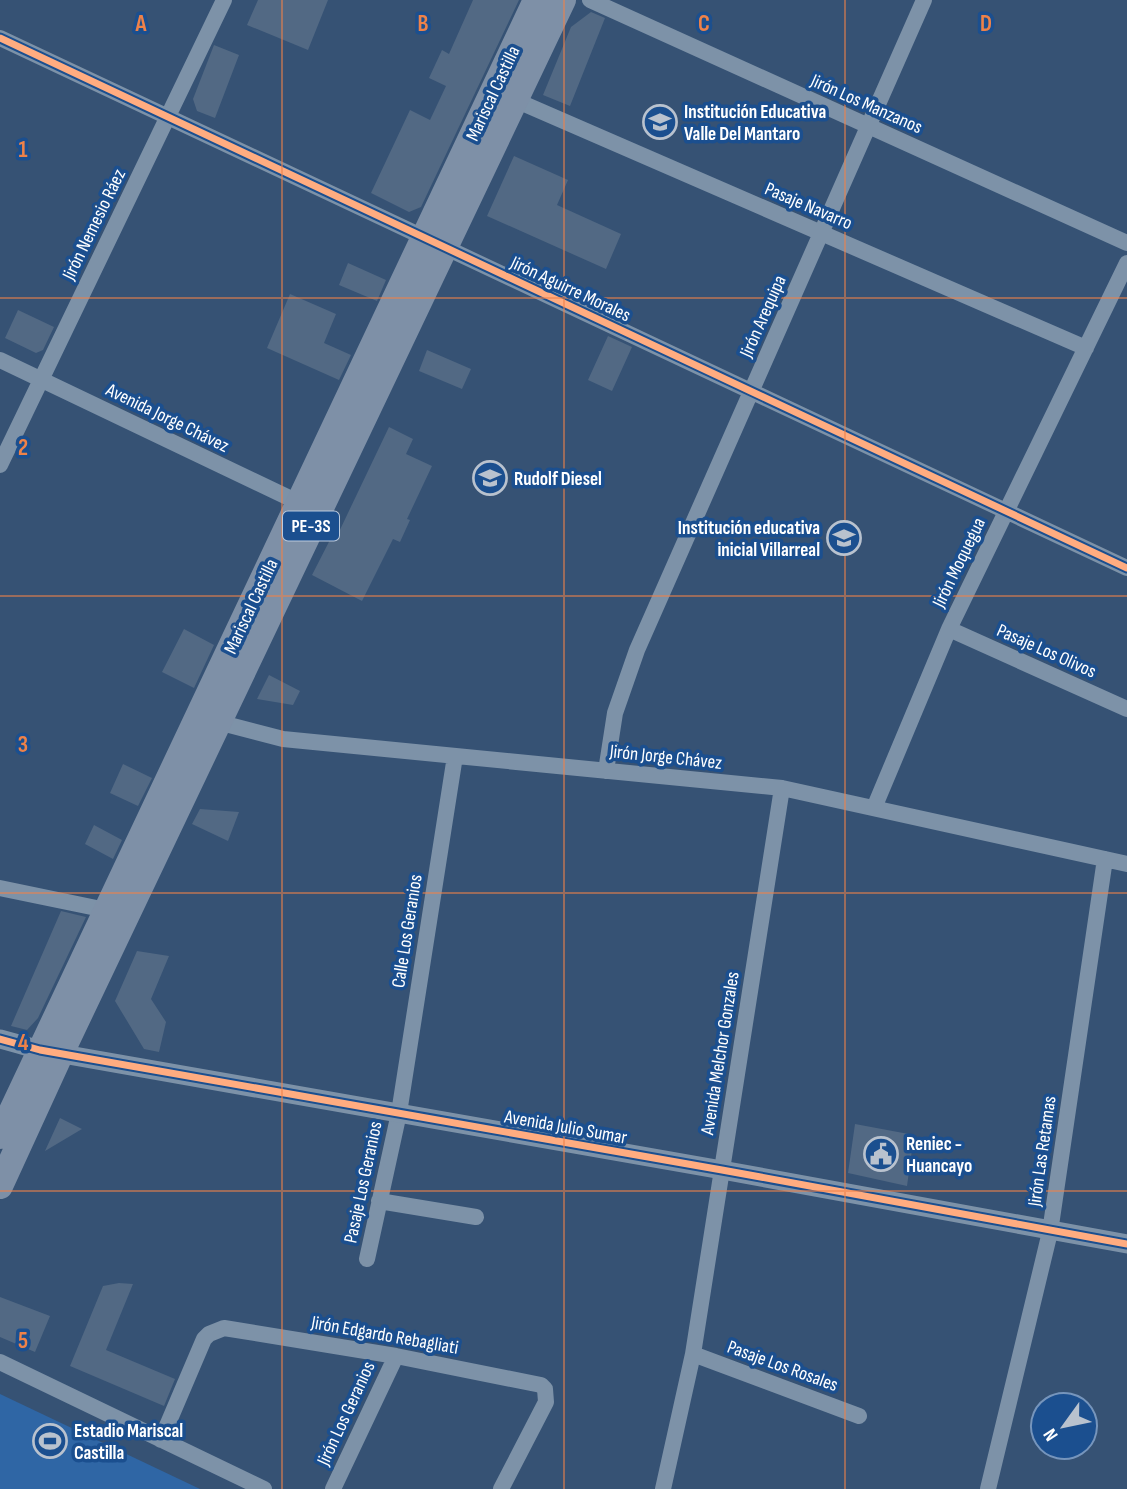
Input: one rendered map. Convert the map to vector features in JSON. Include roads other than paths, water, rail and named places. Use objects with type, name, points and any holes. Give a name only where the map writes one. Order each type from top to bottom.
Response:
[{"type":"highway","name":"Mariscal Castilla","points":[[0,1136],[51,1051],[435,241],[536,0]]},
{"type":"highway","name":"Mariscal Castilla","points":[[435,241],[515,100],[563,0]]},
{"type":"highway","name":"Mariscal Castilla","points":[[51,1051],[106,910],[208,719]]},
{"type":"highway","name":"PE-3S","points":[[0,1186],[51,1051]]},
{"type":"street","name":"Jirón Nemesio Ráez","points":[[0,465],[224,0]]},
{"type":"street","name":"Jirón Los Manzanos","points":[[590,0],[1127,243]]},
{"type":"street","name":"Jirón Arequipa","points":[[606,771],[615,713],[637,650],[925,0]]},
{"type":"street","name":"Jirón Aguirre Morales","points":[[0,38],[1127,568]]},
{"type":"street","name":"Pasaje Navarro","points":[[515,100],[1086,348]]},
{"type":"street","name":"Jirón Moquegua","points":[[874,808],[949,629],[1127,263]]},
{"type":"street","name":"Avenida Jorge Chávez","points":[[0,360],[308,507]]},
{"type":"street","name":"Pasaje Los Olivos","points":[[949,629],[1127,709]]},
{"type":"street","name":"Jirón Jorge Chávez","points":[[208,719],[283,739],[782,788],[1127,864]]},
{"type":"street","name":"Calle Los Geranios","points":[[399,1113],[455,756]]},
{"type":"street","name":"Avenida Melchor Gonzales","points":[[663,1489],[693,1354],[782,788]]},
{"type":"street","name":"Jirón Las Retamas","points":[[988,1487],[1050,1232],[1105,859]]},
{"type":"street","points":[[0,888],[106,910]]},
{"type":"street","name":"Avenida Julio Sumar","points":[[0,1039],[51,1051],[1127,1244]]},
{"type":"street","name":"Pasaje Los Geranios","points":[[367,1259],[399,1113]]},
{"type":"street","points":[[379,1200],[476,1217]]},
{"type":"street","name":"Jirón Edgardo Rebagliati","points":[[161,1440],[204,1339],[216,1330],[224,1328],[396,1356],[533,1383],[545,1389],[546,1402],[501,1489]]},
{"type":"street","name":"Pasaje Los Rosales","points":[[693,1354],[859,1416]]},
{"type":"street","name":"Jirón Los Geranios","points":[[333,1489],[396,1356]]},
{"type":"street","points":[[0,1363],[264,1489]]},
{"type":"place","name":"Institución Educativa Valle Del Mantaro","points":[[660,122]]},
{"type":"place","name":"Rudolf Diesel","points":[[490,478]]},
{"type":"place","name":"Institución educativa inicial Villarreal","points":[[844,538]]},
{"type":"place","name":"Reniec - Huancayo","points":[[881,1154]]},
{"type":"place","name":"Estadio Mariscal Castilla","points":[[50,1441]]}]
